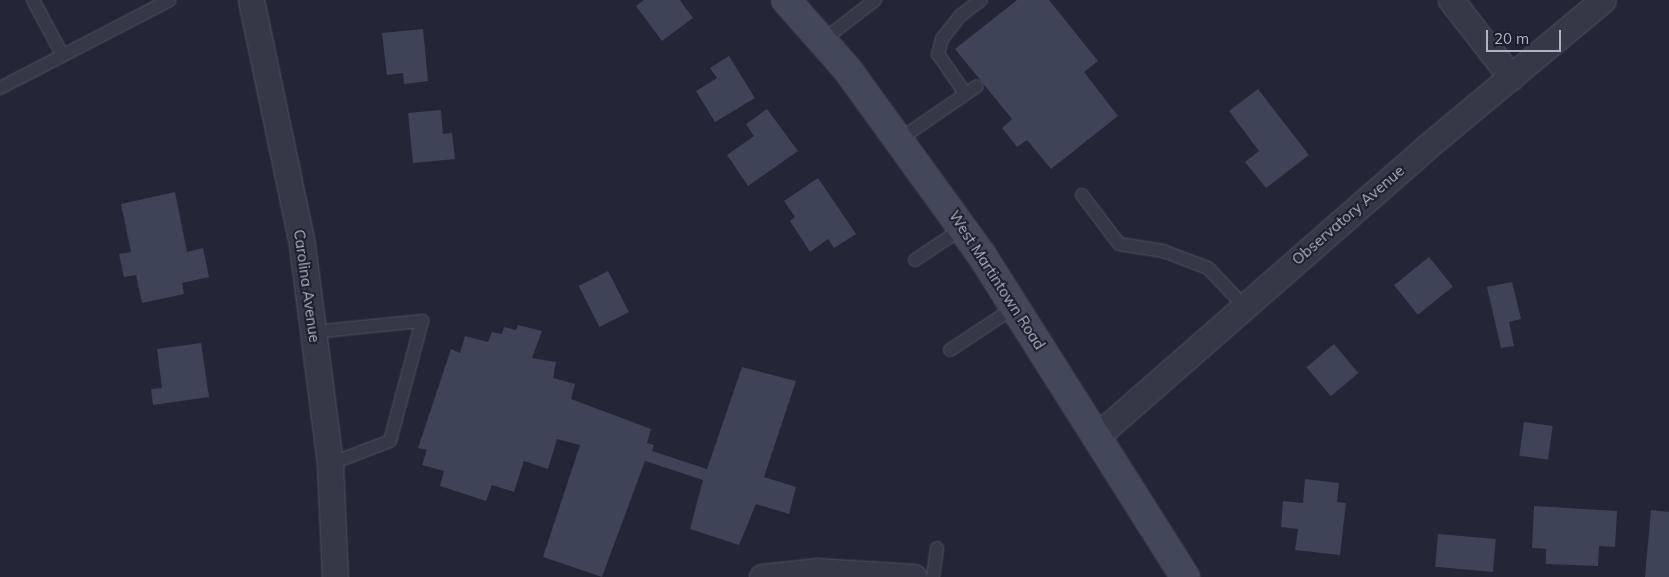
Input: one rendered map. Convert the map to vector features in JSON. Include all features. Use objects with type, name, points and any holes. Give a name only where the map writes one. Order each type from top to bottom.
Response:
[{"type":"main road","name":"West Martintown Road","points":[[786,0],[822,41],[900,139],[963,228],[1098,436],[1185,577]]},
{"type":"street","name":"Carolina Avenue","points":[[251,0],[290,171],[330,464],[335,577]]},
{"type":"street","points":[[1451,0],[1510,77]]},
{"type":"street","name":"Observatory Avenue","points":[[1098,436],[1244,306],[1510,77],[1603,0]]},
{"type":"street","points":[[762,577],[857,571],[914,577]]},
{"type":"lane","points":[[33,0],[62,54]]},
{"type":"lane","points":[[0,88],[62,54],[170,0]]},
{"type":"lane","points":[[822,41],[875,0]]},
{"type":"lane","points":[[966,93],[938,54],[942,40],[961,15],[982,0]]},
{"type":"lane","points":[[900,139],[976,86]]},
{"type":"lane","points":[[1082,195],[1119,244],[1163,251],[1208,268],[1244,306]]},
{"type":"lane","points":[[915,260],[963,228]]},
{"type":"lane","points":[[950,350],[1015,307]]},
{"type":"lane","points":[[313,332],[422,321],[390,441],[330,464]]},
{"type":"lane","points":[[933,577],[937,548]]},
{"type":"building","points":[[644,0],[680,0],[693,18],[662,41],[636,6]]},
{"type":"building","points":[[1017,0],[1049,0],[1098,61],[1084,72],[1118,116],[1051,169],[1027,140],[1017,147],[1002,128],[1012,119],[955,49]]},
{"type":"building","points":[[423,29],[428,81],[404,84],[403,73],[387,75],[382,33]]},
{"type":"building","points":[[729,56],[755,98],[715,122],[696,91],[717,78],[710,68]]},
{"type":"building","points":[[1258,89],[1309,155],[1266,188],[1245,162],[1259,151],[1229,111]]},
{"type":"building","points":[[767,109],[798,151],[748,186],[727,155],[754,136],[746,124]]},
{"type":"building","points":[[441,110],[443,134],[452,133],[455,159],[413,163],[408,113]]},
{"type":"building","points":[[818,178],[856,234],[834,248],[828,239],[810,252],[790,221],[795,217],[784,201]]},
{"type":"building","points":[[175,192],[187,252],[203,248],[209,277],[182,283],[184,294],[142,303],[136,275],[124,277],[119,254],[131,252],[121,204]]},
{"type":"building","points":[[1429,257],[1453,287],[1418,315],[1394,285]]},
{"type":"building","points":[[608,271],[629,312],[599,327],[579,286]]},
{"type":"building","points":[[1512,282],[1521,319],[1509,322],[1514,346],[1501,348],[1487,287]]},
{"type":"building","points":[[518,325],[542,331],[532,358],[556,362],[553,378],[575,384],[571,399],[651,429],[647,443],[654,445],[652,451],[707,469],[742,367],[796,381],[764,477],[796,487],[789,514],[756,504],[739,545],[690,529],[703,480],[645,461],[602,577],[543,557],[580,445],[557,439],[548,469],[524,461],[514,492],[492,485],[486,501],[440,486],[444,471],[422,465],[427,450],[418,448],[451,349],[460,353],[465,336],[488,342],[492,332],[502,334],[504,327],[516,330]]},
{"type":"building","points":[[201,343],[209,397],[153,405],[151,389],[162,388],[157,349]]},
{"type":"building","points":[[1334,344],[1358,373],[1331,396],[1306,367]]},
{"type":"building","points":[[1524,422],[1553,426],[1548,460],[1519,456]]},
{"type":"building","points":[[1305,479],[1339,483],[1337,502],[1346,503],[1340,555],[1295,550],[1298,529],[1281,527],[1283,501],[1303,503]]},
{"type":"building","points":[[1534,506],[1617,511],[1615,547],[1599,546],[1598,566],[1546,564],[1546,549],[1532,548]]},
{"type":"building","points":[[1651,510],[1669,512],[1669,577],[1645,577]]},
{"type":"building","points":[[1438,534],[1496,539],[1493,572],[1435,567]]}]
